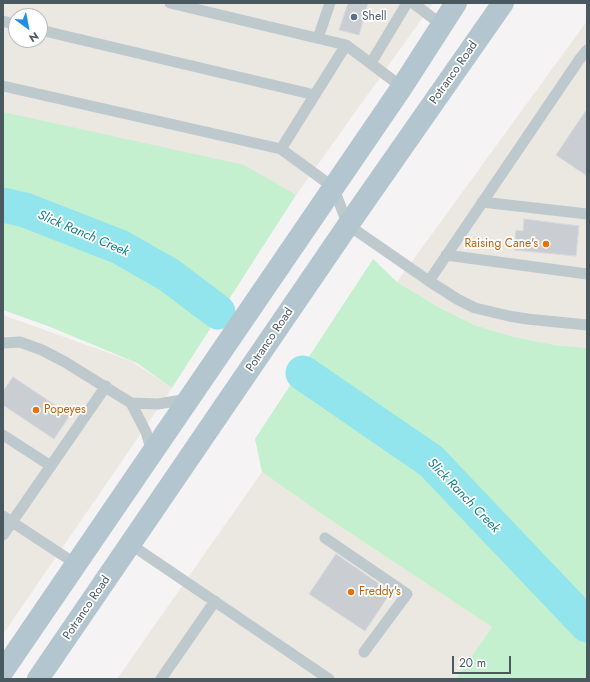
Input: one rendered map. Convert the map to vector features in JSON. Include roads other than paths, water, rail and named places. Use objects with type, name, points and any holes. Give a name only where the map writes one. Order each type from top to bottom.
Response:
[{"type":"main road","points":[[3,671],[402,87],[456,3]]},
{"type":"main road","name":"Potranco Road","points":[[38,679],[348,225],[503,3]]},
{"type":"lane","points":[[170,3],[201,7],[346,45],[402,87]]},
{"type":"lane","points":[[318,38],[330,3]]},
{"type":"lane","points":[[371,63],[407,3]]},
{"type":"lane","points":[[413,3],[442,25]]},
{"type":"lane","points":[[48,32],[315,95]]},
{"type":"lane","points":[[281,149],[346,45]]},
{"type":"lane","points":[[428,281],[587,50]]},
{"type":"lane","points":[[3,86],[281,149],[333,187],[348,225],[428,281],[457,299],[475,308],[491,313],[527,319],[587,325]]},
{"type":"lane","points":[[482,202],[587,214]]},
{"type":"lane","points":[[446,255],[587,274]]},
{"type":"lane","points":[[3,343],[20,342],[42,350],[106,386],[131,403],[146,432],[152,452]]},
{"type":"lane","points":[[3,535],[106,386]]},
{"type":"lane","points":[[131,403],[158,404],[188,399]]},
{"type":"lane","points":[[3,435],[51,466]]},
{"type":"lane","points":[[3,516],[76,564]]},
{"type":"lane","points":[[325,538],[407,594],[364,652]]},
{"type":"lane","points":[[130,544],[329,679]]},
{"type":"lane","points":[[161,679],[215,601]]},
{"type":"waterway","name":"Slick Ranch Creek","points":[[3,205],[25,210],[120,247],[169,275],[218,312]]},
{"type":"waterway","name":"Slick Ranch Creek","points":[[303,373],[431,461],[587,625]]},
{"type":"place","name":"Shell","points":[[354,17]]},
{"type":"place","name":"Raising Cane's","points":[[546,244]]},
{"type":"place","name":"Popeyes","points":[[36,410]]},
{"type":"place","name":"Freddy's","points":[[351,592]]}]
